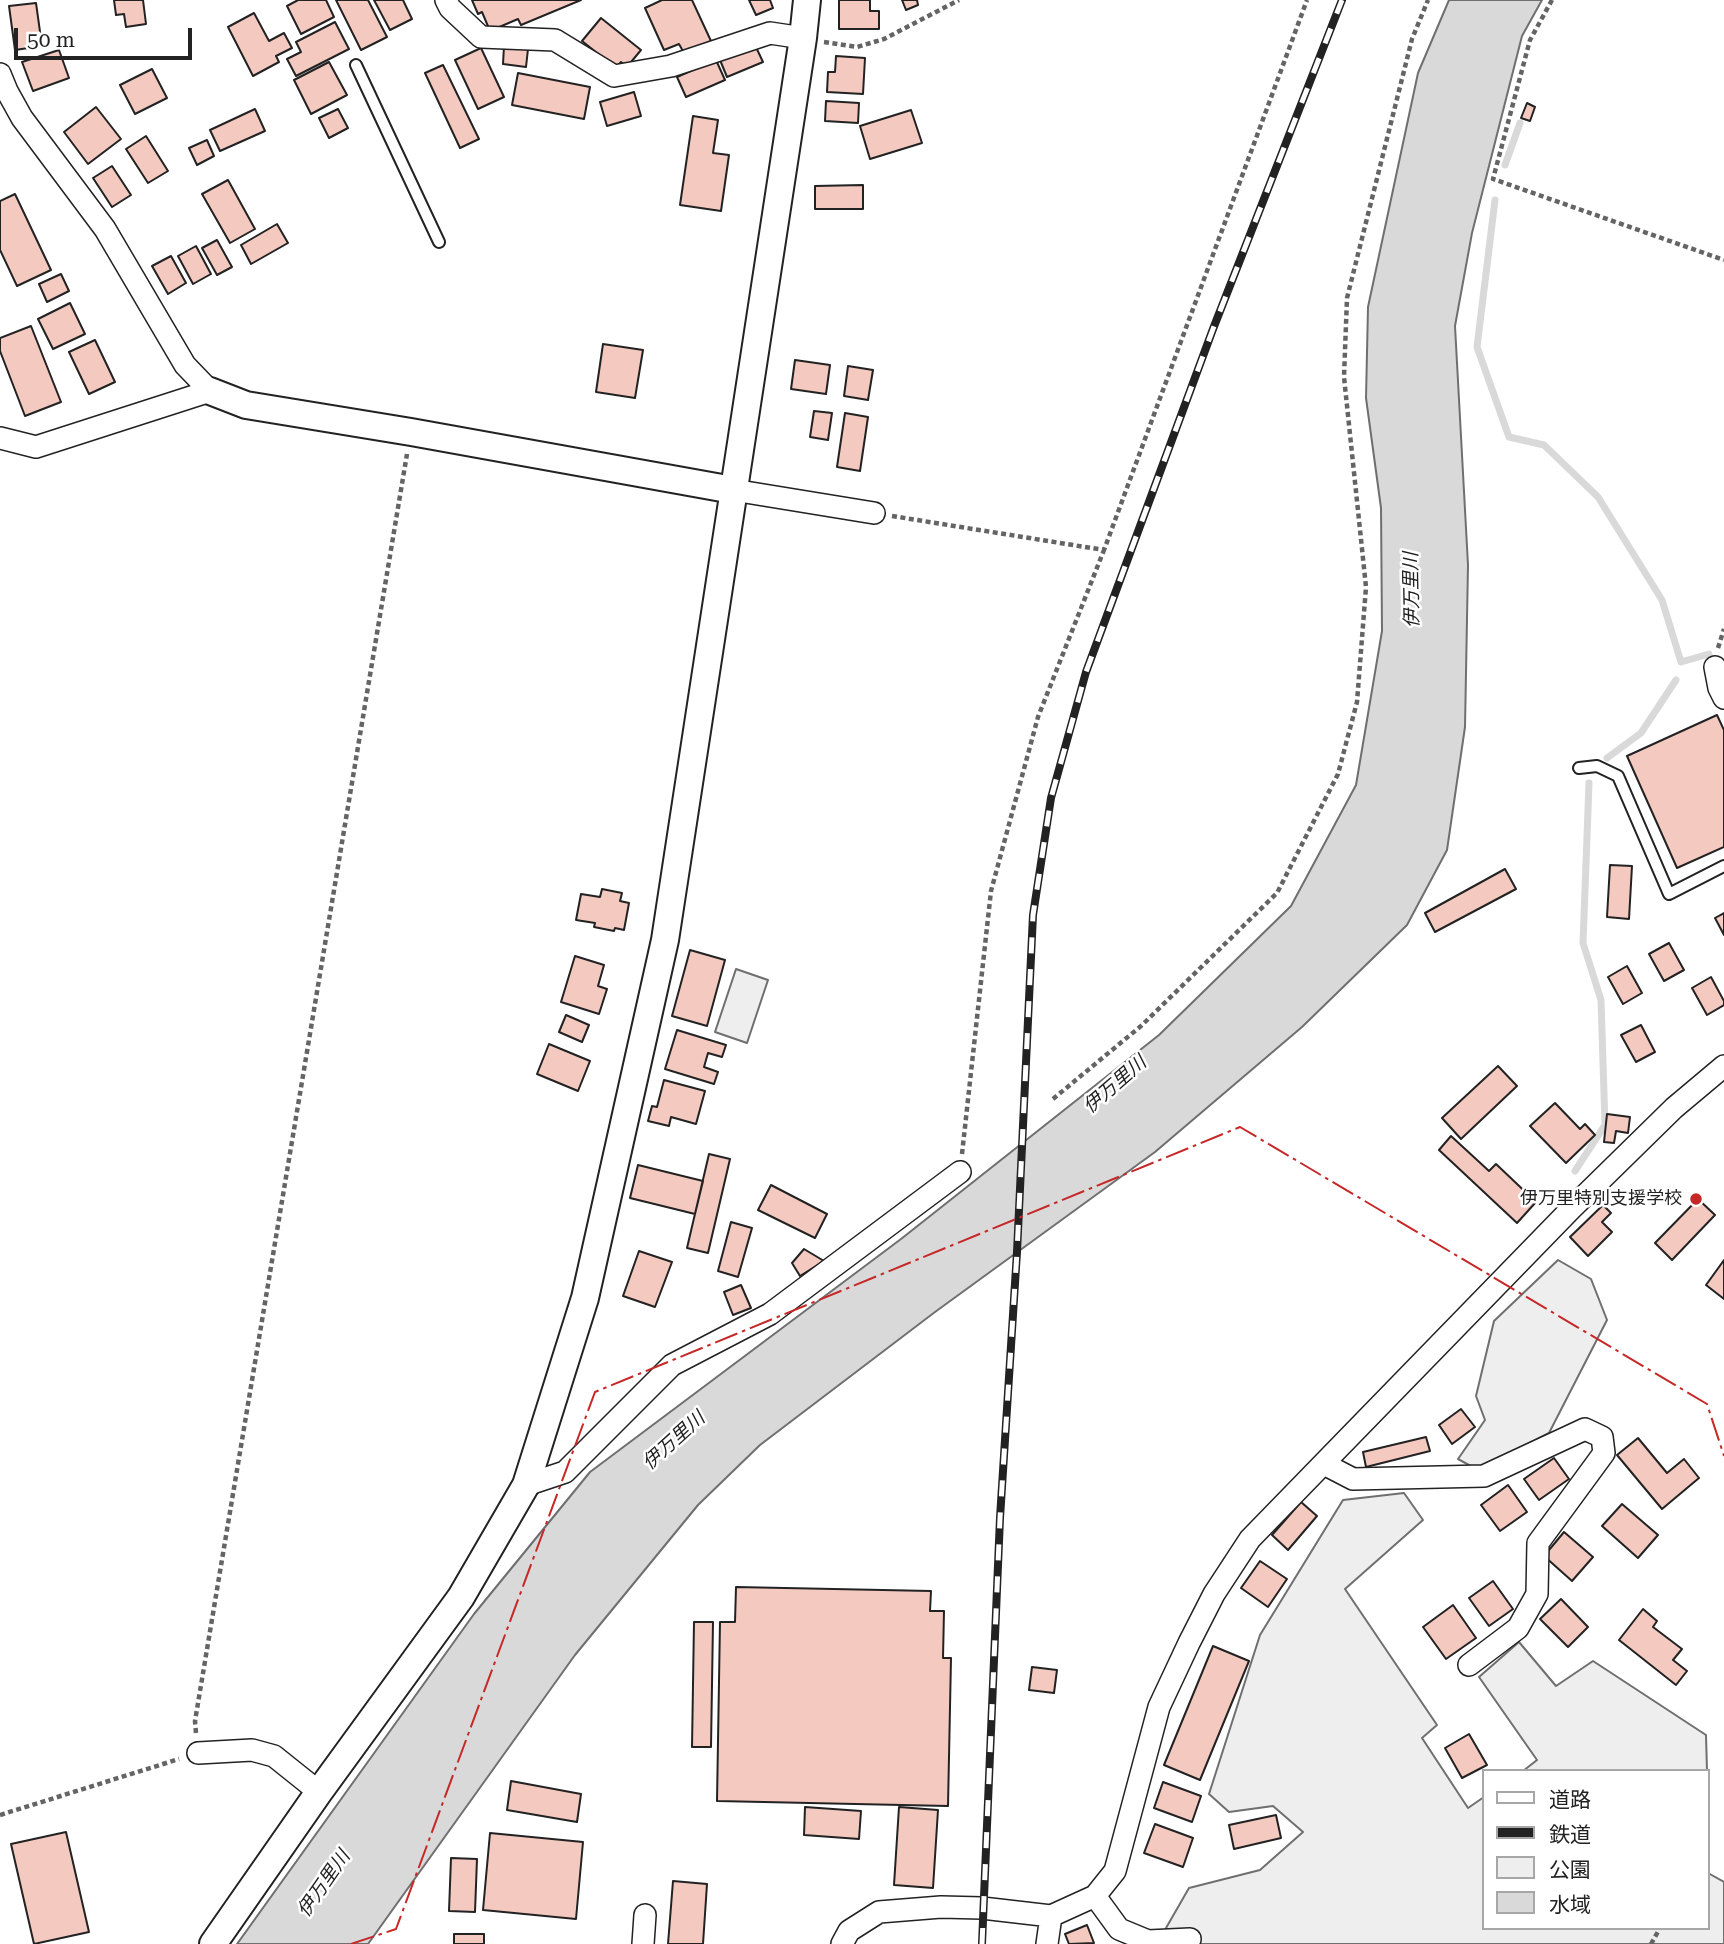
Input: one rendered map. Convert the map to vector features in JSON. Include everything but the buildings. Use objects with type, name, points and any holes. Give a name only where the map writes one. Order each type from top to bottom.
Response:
[{"type":"street","points":[[446,0],[450,8],[481,37],[555,40],[614,76],[671,66],[770,33],[803,38]]},
{"type":"street","points":[[213,1944],[319,1792],[461,1597],[526,1485],[585,1298],[665,940],[807,0]]},
{"type":"street","points":[[0,74],[22,118],[104,229],[185,365],[210,391],[246,405],[874,513]]},
{"type":"street","points":[[0,438],[36,447],[210,391]]},
{"type":"street","points":[[1715,667],[1724,698]]},
{"type":"street","points":[[842,1944],[849,1931],[880,1912],[941,1907],[982,1908],[1051,1916],[1095,1896],[1115,1871],[1159,1707],[1208,1606],[1250,1539],[1572,1208],[1674,1108],[1724,1066]]},
{"type":"street","points":[[526,1485],[565,1472],[672,1365],[770,1314],[960,1172]]},
{"type":"street","points":[[1324,1464],[1353,1479],[1483,1476],[1585,1429],[1602,1437],[1604,1453],[1538,1544],[1536,1594],[1518,1628],[1469,1665]]},
{"type":"street","points":[[198,1753],[252,1750],[274,1756],[319,1792]]},
{"type":"street","points":[[1095,1896],[1119,1929],[1148,1941],[1190,1939]]},
{"type":"street","points":[[643,1944],[645,1916]]},
{"type":"street","points":[[1047,1944],[1051,1916]]},
{"type":"lane","points":[[356,65],[439,242]]},
{"type":"lane","points":[[1579,768],[1597,766],[1618,776],[1669,894],[1724,866]]},
{"type":"path","points":[[803,38],[857,47],[884,39],[959,0]]},
{"type":"path","points":[[960,1172],[991,891],[1038,718],[1104,550],[1307,0]]},
{"type":"path","points":[[1053,1099],[1141,1026],[1277,893],[1338,774],[1357,702],[1366,587],[1344,377],[1347,298],[1412,39],[1428,0]]},
{"type":"path","points":[[1552,0],[1530,40],[1493,179],[1724,260]]},
{"type":"path","points":[[0,1815],[198,1753],[195,1721],[411,432]]},
{"type":"path","points":[[874,513],[1104,550]]},
{"type":"green space","points":[[736,969],[768,980],[747,1043],[715,1032]]},
{"type":"green space","points":[[1558,1260],[1591,1279],[1607,1320],[1549,1433],[1478,1470],[1458,1459],[1485,1420],[1476,1396],[1494,1321]]},
{"type":"green space","points":[[1404,1493],[1423,1520],[1345,1589],[1437,1725],[1422,1738],[1468,1808],[1482,1798],[1482,1930],[1710,1930],[1710,1874],[1724,1882],[1724,1944],[1174,1944],[1166,1928],[1189,1888],[1260,1870],[1303,1832],[1273,1806],[1229,1812],[1209,1794],[1260,1635],[1343,1500]]},
{"type":"green space","points":[[1519,1642],[1556,1686],[1593,1661],[1706,1735],[1707,1769],[1526,1769],[1537,1760],[1479,1677]]},
{"type":"water","name":"伊万里川","points":[[1449,0],[1542,0],[1522,36],[1472,233],[1455,326],[1468,565],[1465,727],[1447,850],[1407,925],[1302,1027],[1155,1152],[935,1312],[760,1445],[698,1505],[575,1655],[368,1944],[237,1944],[474,1614],[590,1472],[901,1239],[1159,1035],[1291,906],[1356,785],[1382,631],[1381,508],[1366,398],[1368,307],[1418,73]]},
{"type":"waterway","points":[[1505,165],[1520,123]]},
{"type":"waterway","points":[[1495,200],[1477,347],[1509,437],[1544,445],[1598,497],[1662,600],[1681,662],[1709,654]]},
{"type":"waterway","points":[[1607,758],[1641,733],[1676,680]]},
{"type":"waterway","points":[[1575,1171],[1605,1125],[1601,1000],[1583,943],[1589,783]]},
{"type":"railway","points":[[982,1944],[1000,1518],[1017,1252],[1033,915],[1051,798],[1086,672],[1213,329],[1342,0]]},
{"type":"power","points":[[351,1944],[396,1929],[595,1392],[1240,1127],[1707,1404],[1724,1456]]},
{"type":"place","name":"伊万里特別支援学校","points":[[1696,1199]]}]
